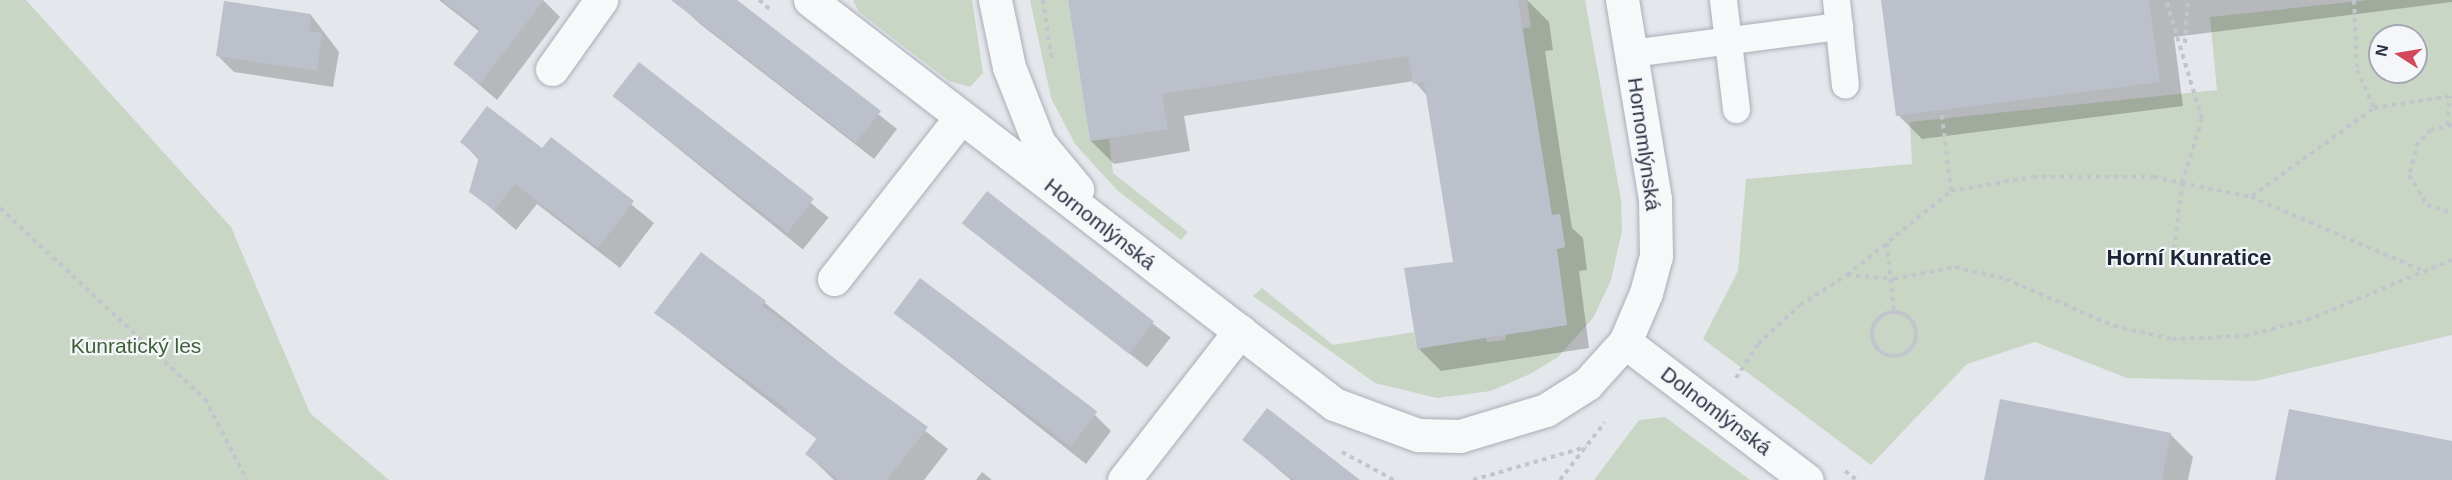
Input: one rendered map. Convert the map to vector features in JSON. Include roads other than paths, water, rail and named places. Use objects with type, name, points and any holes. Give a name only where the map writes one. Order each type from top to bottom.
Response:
[{"type":"street","points":[[552,69],[601,0]]},
{"type":"street","name":"Hornomlýnská","points":[[810,0],[1334,404],[1418,435],[1460,436],[1546,410],[1587,384],[1624,342],[1656,256],[1655,200],[1622,0]]},
{"type":"street","points":[[995,0],[1009,68],[1039,143],[1114,234]]},
{"type":"street","points":[[834,279],[961,117]]},
{"type":"street","points":[[1124,480],[1240,331]]},
{"type":"street","name":"Dolnomlýnská","points":[[1624,342],[1716,409],[1807,480]]},
{"type":"lane","points":[[1723,0],[1737,109]]},
{"type":"lane","points":[[1631,53],[1728,41],[1837,13],[1845,85]]},
{"type":"district","name":"Horní Kunratice","points":[[2189,258]]},
{"type":"park label","name":"Kunratický les","points":[[136,346]]}]
